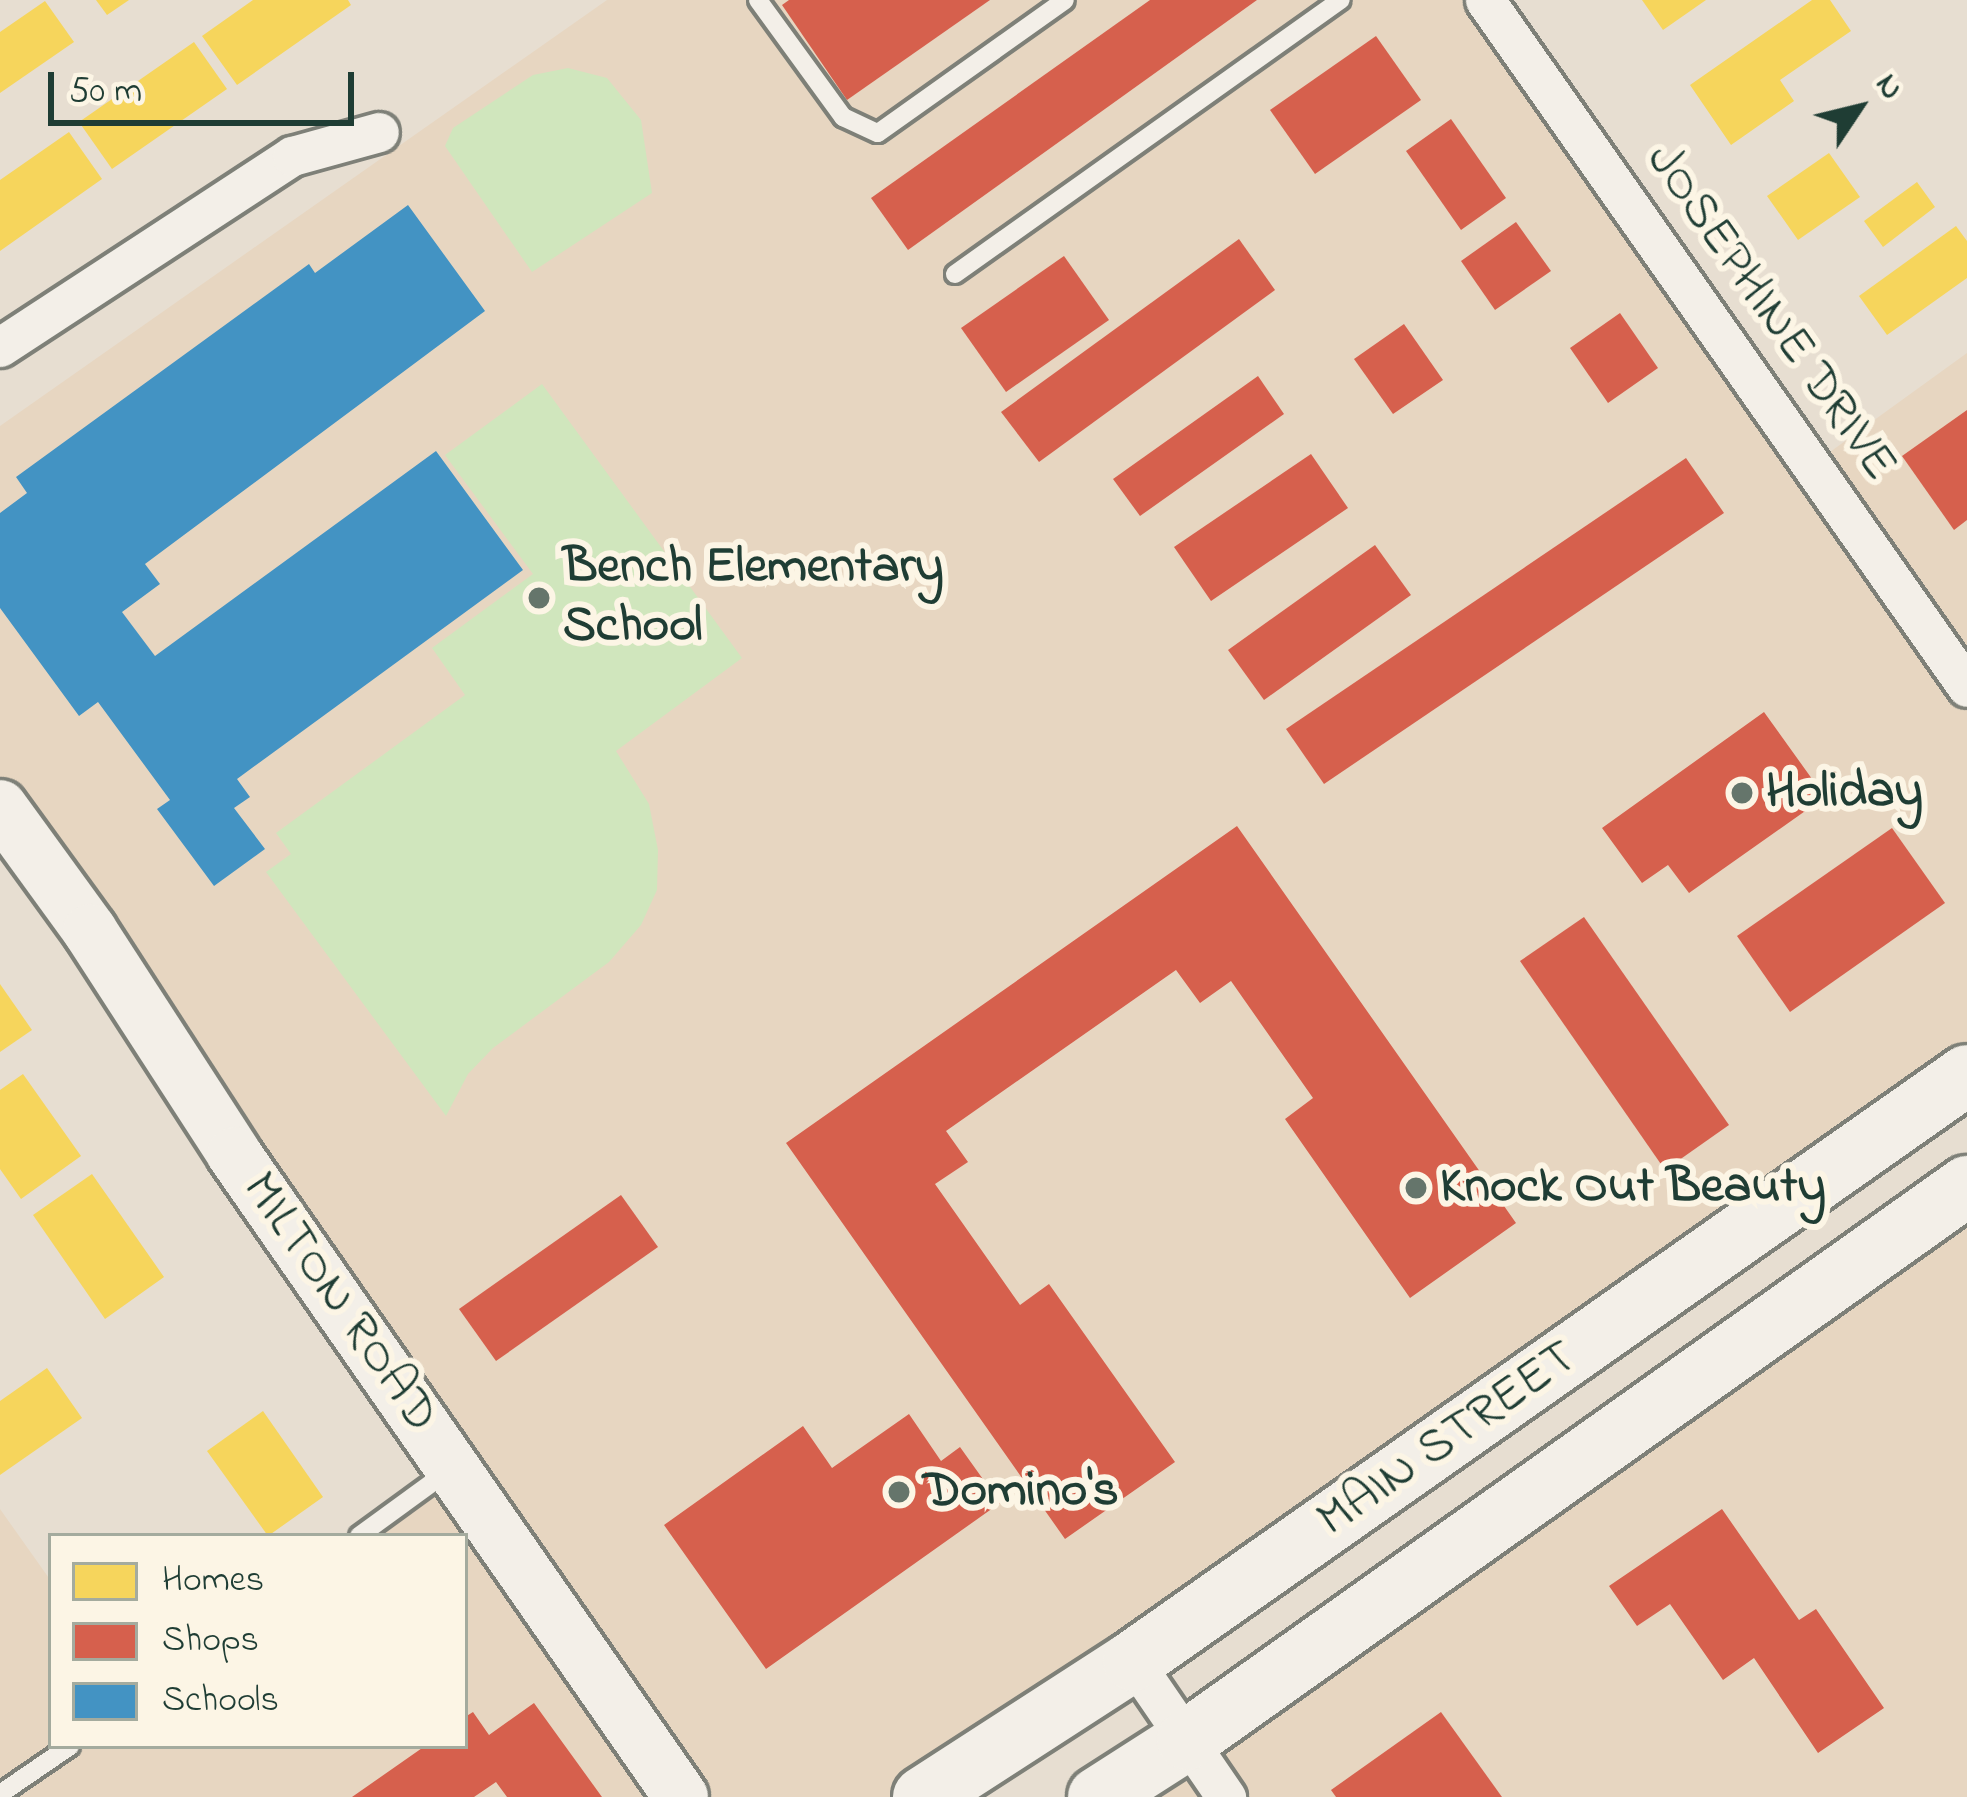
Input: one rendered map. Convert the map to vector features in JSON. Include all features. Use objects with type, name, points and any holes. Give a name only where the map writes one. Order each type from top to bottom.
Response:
[{"type":"main road","name":"MAIN STREET","points":[[923,1797],[1133,1661],[1967,1075]]},
{"type":"main road","name":"MAIN STREET","points":[[1098,1797],[1187,1740],[1967,1186]]},
{"type":"street","name":"JOSEPHINE DRIVE","points":[[1485,0],[1967,687]]},
{"type":"street","points":[[3,338],[292,156],[379,132]]},
{"type":"street","name":"MILTON ROAD","points":[[0,807],[90,931],[234,1154],[681,1797]]},
{"type":"street","points":[[1133,1661],[1226,1797]]},
{"type":"lane","points":[[758,0],[843,117],[878,133],[1065,0]]},
{"type":"lane","points":[[955,274],[1340,0]]},
{"type":"lane","points":[[363,1533],[455,1466]]},
{"type":"lane","points":[[0,1794],[66,1749]]},
{"type":"shaded area","points":[[607,0],[1485,0],[1812,465],[1967,353],[1967,1075],[923,1797],[0,1797],[0,1509],[48,1577],[48,1749],[468,1749],[468,1533],[363,1533],[453,1468],[0,817],[0,426]]},
{"type":"shaded area","points":[[1967,1186],[1967,1797],[1098,1797]]},
{"type":"green space","points":[[568,68],[607,78],[641,120],[652,193],[532,272],[445,146],[453,128],[533,75]]},
{"type":"green space","points":[[542,384],[742,658],[616,751],[649,804],[658,850],[657,890],[641,925],[609,962],[493,1048],[468,1074],[446,1116],[266,872],[291,854],[276,833],[465,695],[432,648],[533,574],[445,455]]},
{"type":"building: Homes","points":[[96,0],[129,0],[107,15]]},
{"type":"building: Homes","points":[[253,0],[348,0],[351,5],[237,85],[202,36]]},
{"type":"building: Homes","points":[[1642,0],[1706,0],[1663,30]]},
{"type":"building: Homes","points":[[1812,0],[1830,0],[1851,31],[1780,80],[1794,101],[1731,145],[1690,85]]},
{"type":"building: Homes","points":[[45,1],[74,42],[0,93],[0,32]]},
{"type":"building: Homes","points":[[194,42],[227,89],[112,169],[79,122]]},
{"type":"building: Homes","points":[[69,132],[102,179],[0,251],[0,180]]},
{"type":"building: Homes","points":[[1829,153],[1860,197],[1798,240],[1767,196]]},
{"type":"building: Homes","points":[[1917,182],[1935,207],[1883,247],[1864,221]]},
{"type":"building: Homes","points":[[1956,226],[1967,241],[1967,278],[1887,335],[1859,296]]},
{"type":"building: Homes","points":[[0,984],[32,1030],[0,1052]]},
{"type":"building: Homes","points":[[23,1074],[81,1156],[21,1199],[0,1169],[0,1090]]},
{"type":"building: Homes","points":[[92,1174],[164,1277],[105,1319],[33,1215]]},
{"type":"building: Homes","points":[[47,1368],[82,1418],[0,1475],[0,1401]]},
{"type":"building: Homes","points":[[263,1411],[323,1497],[266,1533],[207,1451]]},
{"type":"building: Shops","points":[[789,0],[990,0],[847,100],[782,5]]},
{"type":"building: Shops","points":[[1150,0],[1257,0],[908,250],[871,198]]},
{"type":"building: Shops","points":[[1376,36],[1421,100],[1315,174],[1270,110]]},
{"type":"building: Shops","points":[[1451,119],[1506,198],[1461,230],[1406,151]]},
{"type":"building: Shops","points":[[1516,222],[1551,271],[1495,310],[1461,261]]},
{"type":"building: Shops","points":[[1239,239],[1275,290],[1039,462],[1001,412]]},
{"type":"building: Shops","points":[[1064,256],[1109,320],[1006,392],[961,328]]},
{"type":"building: Shops","points":[[1620,313],[1658,368],[1608,403],[1570,348]]},
{"type":"building: Shops","points":[[1404,324],[1443,380],[1393,414],[1354,359]]},
{"type":"building: Shops","points":[[1258,376],[1284,414],[1140,516],[1113,479]]},
{"type":"building: Shops","points":[[1967,410],[1967,520],[1954,530],[1902,456]]},
{"type":"building: Shops","points":[[1311,454],[1348,508],[1211,601],[1174,547]]},
{"type":"building: Shops","points":[[1686,458],[1724,513],[1324,784],[1286,729]]},
{"type":"building: Shops","points":[[1375,545],[1411,595],[1264,700],[1228,650]]},
{"type":"building: Shops","points":[[1764,712],[1825,797],[1689,893],[1668,865],[1642,883],[1602,828]]},
{"type":"building: Shops","points":[[1237,826],[1516,1223],[1410,1298],[1285,1119],[1313,1098],[1231,981],[1200,1003],[1176,970],[946,1131],[968,1162],[935,1184],[1020,1305],[1049,1284],[1175,1462],[1065,1539],[786,1143]]},
{"type":"building: Shops","points":[[1892,828],[1945,903],[1790,1012],[1737,936]]},
{"type":"building: Shops","points":[[1584,917],[1729,1125],[1665,1170],[1520,961]]},
{"type":"building: Shops","points":[[621,1195],[658,1247],[496,1361],[459,1309]]},
{"type":"building: Shops","points":[[909,1414],[941,1461],[960,1447],[1000,1503],[766,1669],[664,1525],[803,1426],[832,1468]]},
{"type":"building: Shops","points":[[1722,1509],[1799,1620],[1816,1609],[1884,1708],[1818,1753],[1754,1658],[1723,1680],[1670,1604],[1637,1626],[1609,1586]]},
{"type":"building: Shops","points":[[534,1703],[602,1797],[507,1797],[496,1782],[474,1797],[352,1797],[421,1749],[468,1749],[468,1715],[473,1712],[489,1735]]},
{"type":"building: Shops","points":[[1441,1712],[1502,1797],[1336,1797],[1331,1790]]},
{"type":"building: Schools","points":[[408,205],[485,311],[145,564],[160,584],[122,612],[155,656],[436,451],[523,570],[237,779],[250,797],[234,808],[265,849],[214,886],[157,809],[170,800],[98,702],[79,716],[0,608],[0,513],[27,493],[16,477],[309,264],[315,273]]},
{"type":"place","name":"Bench Elementary School","points":[[539,598]]},
{"type":"place","name":"Holiday","points":[[1742,793]]},
{"type":"place","name":"Knock Out Beauty","points":[[1416,1188]]},
{"type":"place","name":"Domino's","points":[[899,1492]]}]
